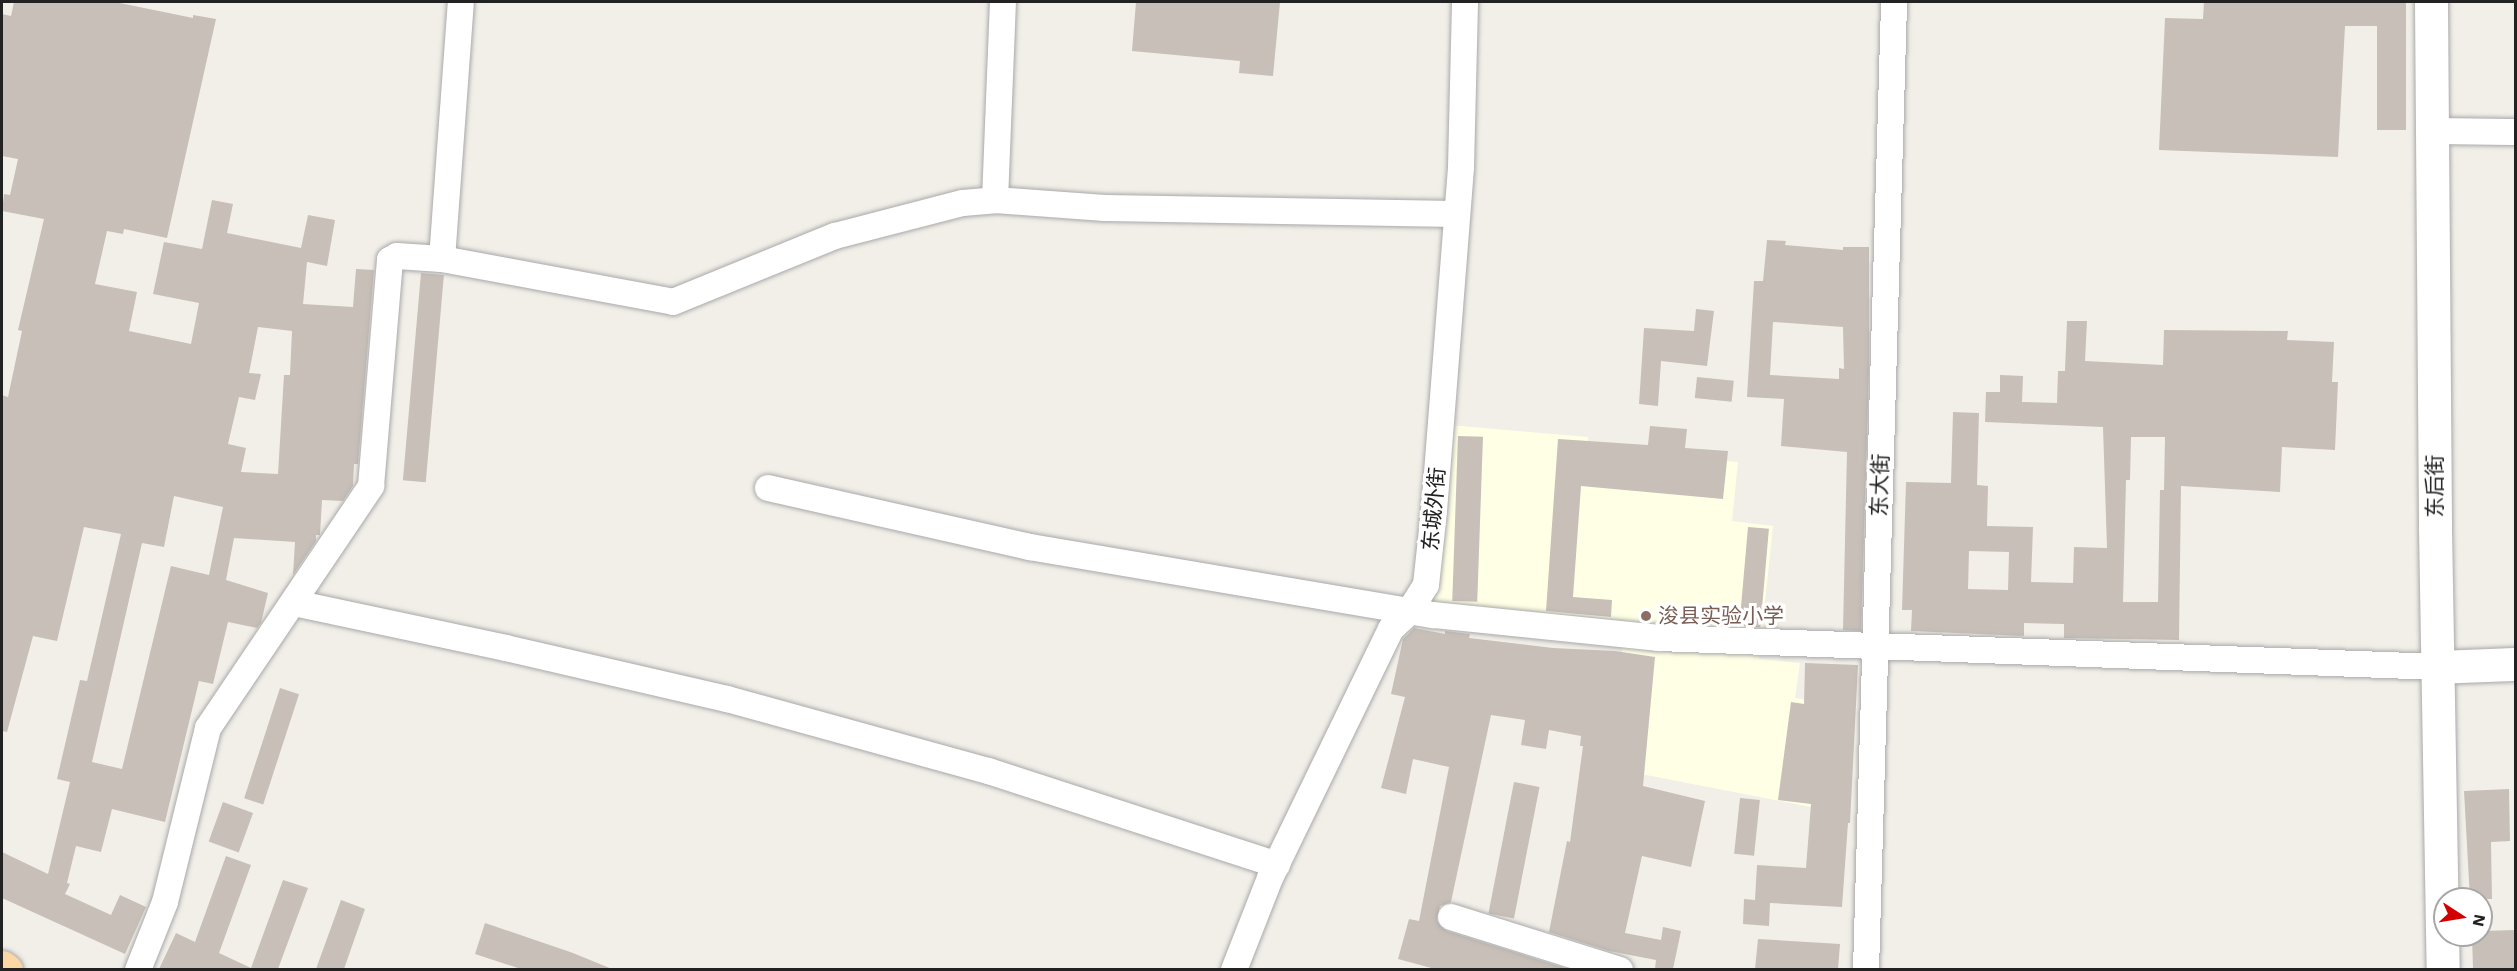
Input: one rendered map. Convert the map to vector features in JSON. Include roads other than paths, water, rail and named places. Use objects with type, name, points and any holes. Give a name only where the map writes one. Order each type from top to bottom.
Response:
[{"type":"main road","points":[[2,967],[6,969]]},
{"type":"street","points":[[442,259],[461,2]]},
{"type":"street","points":[[995,200],[1003,2]]},
{"type":"street","name":"东城外街","points":[[1234,969],[1277,865],[1391,629],[1408,612],[1426,585],[1457,214],[1465,2]]},
{"type":"street","name":"东大街","points":[[1866,969],[1894,2]]},
{"type":"street","name":"东后街","points":[[2431,2],[2437,668],[2443,969]]},
{"type":"street","points":[[2432,131],[2516,132]]},
{"type":"street","points":[[138,969],[165,902],[207,728],[218,709],[294,603],[371,486],[390,260],[397,256],[442,259],[673,302],[835,236],[963,203],[995,200],[1105,208],[1457,214]]},
{"type":"street","points":[[768,488],[1030,547],[1408,612],[1659,638],[2437,668],[2516,664]]},
{"type":"street","points":[[294,603],[506,648],[727,699],[988,771],[1277,865]]},
{"type":"street","points":[[1450,917],[1620,969]]},
{"type":"place","name":"浚县实验小学","points":[[1646,616]]}]
